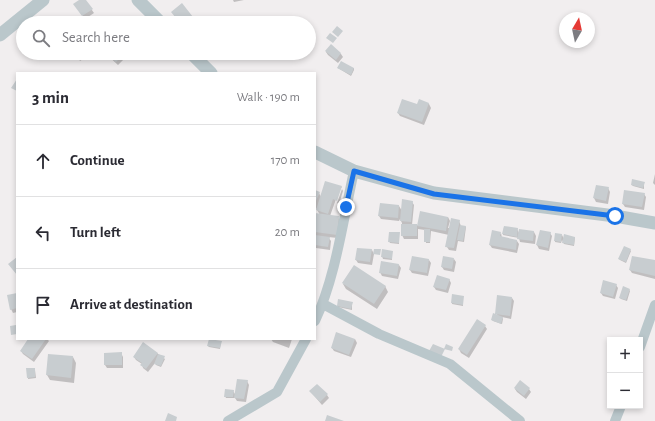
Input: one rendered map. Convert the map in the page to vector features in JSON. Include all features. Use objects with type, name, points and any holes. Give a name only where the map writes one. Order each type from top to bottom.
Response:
[{"type":"street","points":[[23,16],[43,0]]},
{"type":"street","points":[[138,0],[154,16]]},
{"type":"street","points":[[0,35],[16,22]]},
{"type":"street","points":[[198,60],[210,72]]},
{"type":"street","points":[[316,152],[354,171],[434,194],[615,216],[655,223]]},
{"type":"street","points":[[316,319],[323,304],[335,259],[354,171]]},
{"type":"street","points":[[323,304],[379,334],[450,364],[520,421]]},
{"type":"street","points":[[643,339],[655,305]]},
{"type":"street","points":[[228,421],[277,392],[305,340]]},
{"type":"street","points":[[615,421],[620,409]]},
{"type":"building","points":[[79,0],[86,0],[93,9],[82,16],[73,4]]},
{"type":"building","points":[[182,3],[192,16],[174,16],[171,12]]},
{"type":"building","points":[[337,26],[343,31],[338,37],[332,32]]},
{"type":"building","points":[[330,33],[337,38],[333,43],[326,38]]},
{"type":"building","points":[[331,44],[341,53],[336,60],[325,51]]},
{"type":"building","points":[[341,61],[354,68],[351,75],[337,68]]},
{"type":"building","points":[[16,80],[16,90],[11,88]]},
{"type":"building","points":[[402,99],[417,104],[419,99],[429,103],[422,122],[397,113]]},
{"type":"building","points":[[632,179],[645,182],[643,188],[631,185]]},
{"type":"building","points":[[325,181],[342,186],[337,201],[333,199],[328,214],[316,210]]},
{"type":"building","points":[[596,185],[609,187],[606,201],[593,198]]},
{"type":"building","points":[[316,190],[320,192],[316,201]]},
{"type":"building","points":[[624,190],[645,193],[642,207],[622,204]]},
{"type":"building","points":[[402,199],[413,201],[411,222],[400,221]]},
{"type":"building","points":[[380,203],[399,205],[398,218],[378,216]]},
{"type":"building","points":[[420,211],[448,217],[446,231],[417,226]]},
{"type":"building","points":[[316,213],[339,216],[337,235],[316,232]]},
{"type":"building","points":[[451,218],[460,220],[454,248],[445,247]]},
{"type":"building","points":[[401,224],[417,224],[417,236],[401,236]]},
{"type":"building","points":[[460,225],[466,226],[463,241],[457,240]]},
{"type":"building","points":[[504,226],[518,228],[517,237],[502,234]]},
{"type":"building","points":[[424,229],[430,229],[430,242],[424,242]]},
{"type":"building","points":[[519,229],[534,231],[533,241],[517,239]]},
{"type":"building","points":[[492,230],[501,232],[500,236],[517,240],[516,250],[489,245]]},
{"type":"building","points":[[540,230],[551,232],[548,248],[536,245]]},
{"type":"building","points":[[389,232],[400,232],[399,243],[388,242]]},
{"type":"building","points":[[555,233],[562,234],[561,242],[554,241]]},
{"type":"building","points":[[564,234],[575,237],[574,245],[562,243]]},
{"type":"building","points":[[316,235],[330,237],[328,247],[316,245]]},
{"type":"building","points":[[624,246],[631,249],[626,262],[618,259]]},
{"type":"building","points":[[357,248],[372,249],[370,262],[355,260]]},
{"type":"building","points":[[374,249],[381,249],[380,255],[373,254]]},
{"type":"building","points":[[382,249],[393,251],[392,259],[381,257]]},
{"type":"building","points":[[412,256],[429,259],[427,273],[409,270]]},
{"type":"building","points":[[443,256],[454,258],[452,269],[441,267]]},
{"type":"building","points":[[632,256],[655,260],[655,276],[629,270]]},
{"type":"building","points":[[16,258],[16,274],[8,264]]},
{"type":"building","points":[[381,261],[399,264],[397,276],[379,273]]},
{"type":"building","points":[[354,265],[386,286],[374,304],[342,283]]},
{"type":"building","points":[[437,275],[450,279],[446,290],[433,287]]},
{"type":"building","points":[[603,280],[617,284],[613,297],[600,293]]},
{"type":"building","points":[[623,286],[630,289],[626,300],[619,298]]},
{"type":"building","points":[[16,293],[16,308],[10,310],[7,295]]},
{"type":"building","points":[[452,294],[464,296],[463,305],[451,303]]},
{"type":"building","points":[[497,295],[512,297],[510,316],[495,314]]},
{"type":"building","points":[[338,299],[353,302],[351,309],[337,306]]},
{"type":"building","points":[[493,313],[503,317],[501,324],[491,320]]},
{"type":"building","points":[[477,319],[486,325],[467,355],[458,349]]},
{"type":"building","points":[[16,325],[16,334],[11,335],[10,326]]},
{"type":"building","points":[[336,332],[355,339],[349,355],[331,348]]},
{"type":"building","points":[[27,340],[45,340],[32,359],[20,351]]},
{"type":"building","points":[[209,340],[222,341],[220,348],[207,346]]},
{"type":"building","points":[[143,342],[158,353],[146,369],[140,365],[142,363],[133,357]]},
{"type":"building","points":[[433,344],[445,349],[441,357],[429,351]]},
{"type":"building","points":[[446,344],[453,347],[452,351],[444,349]]},
{"type":"building","points":[[122,352],[122,365],[104,365],[104,353]]},
{"type":"building","points":[[48,354],[73,356],[71,378],[46,375]]},
{"type":"building","points":[[158,354],[165,356],[161,366],[154,364]]},
{"type":"building","points":[[26,368],[35,368],[35,377],[27,378]]},
{"type":"building","points":[[237,379],[248,380],[244,399],[234,398]]},
{"type":"building","points":[[520,380],[530,388],[524,396],[514,388]]},
{"type":"building","points":[[317,384],[328,394],[320,402],[309,391]]},
{"type":"building","points":[[225,389],[234,390],[233,397],[224,397]]},
{"type":"building","points":[[168,413],[177,417],[176,421],[165,421]]},
{"type":"building","points":[[327,415],[344,421],[325,421]]},
{"type":"route","points":[[346,207],[354,171],[434,194],[615,216]]}]
